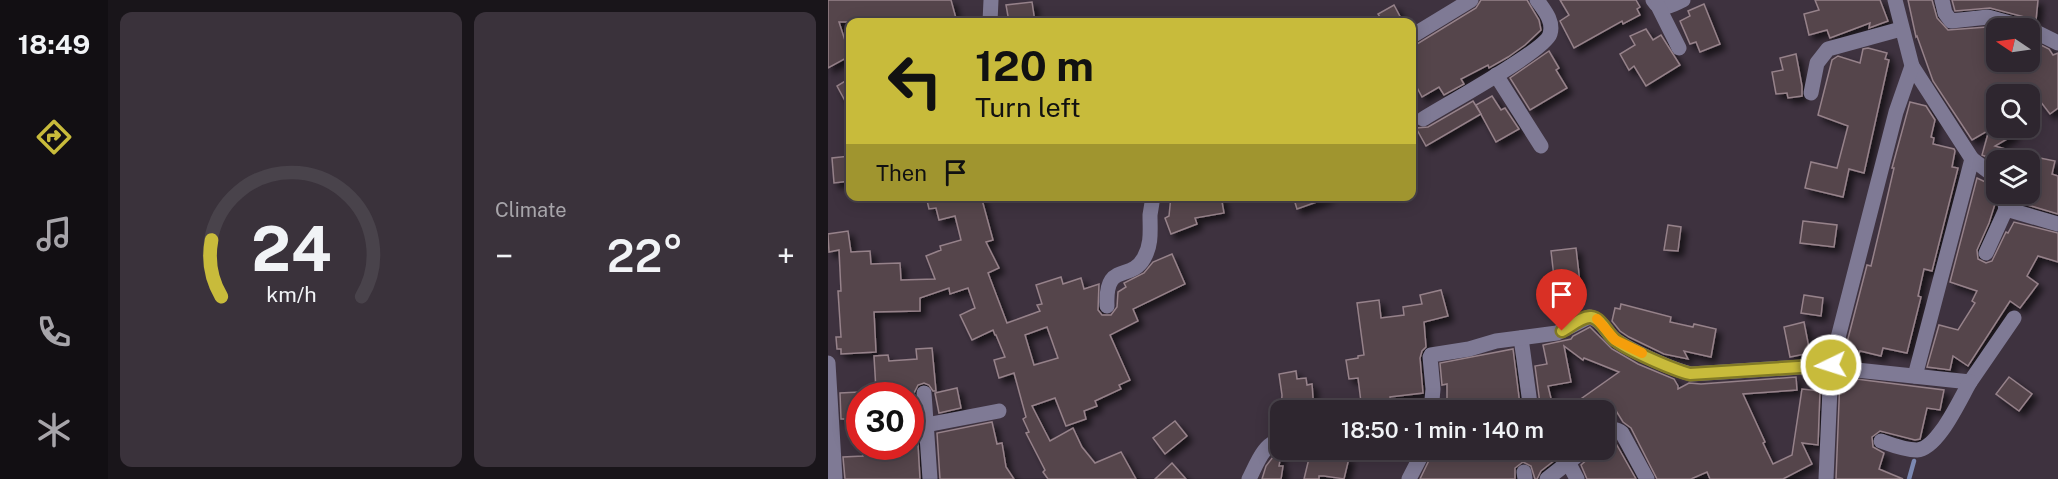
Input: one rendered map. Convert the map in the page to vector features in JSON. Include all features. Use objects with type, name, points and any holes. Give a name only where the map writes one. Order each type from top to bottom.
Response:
[{"type":"street","points":[[990,18],[991,0]]},
{"type":"street","points":[[1416,34],[1471,0]]},
{"type":"street","points":[[1422,119],[1544,44],[1551,32],[1549,17],[1538,0]]},
{"type":"street","points":[[1655,3],[1667,8],[1683,0]]},
{"type":"street","points":[[1895,0],[1912,66],[1972,159],[1986,170]]},
{"type":"street","points":[[1942,0],[1945,13],[1951,21],[1991,18]]},
{"type":"street","points":[[1655,3],[1679,48]]},
{"type":"street","points":[[1811,93],[1817,63],[1828,49],[1901,29]]},
{"type":"street","points":[[2040,34],[2058,43]]},
{"type":"street","points":[[1826,479],[1831,365],[1896,112],[1912,66]]},
{"type":"street","points":[[1496,75],[1541,146]]},
{"type":"street","points":[[1915,376],[1972,159]]},
{"type":"street","points":[[1107,306],[1108,284],[1119,274],[1140,263],[1144,256],[1150,239],[1153,201]]},
{"type":"street","points":[[1986,253],[2006,209],[2005,204]]},
{"type":"street","points":[[2006,209],[2058,224]]},
{"type":"street","points":[[1432,400],[1431,355],[1469,349],[1496,341],[1557,333],[1589,317],[1598,319],[1615,340],[1677,371],[1690,374],[1831,365],[1847,369],[1970,382]]},
{"type":"street","points":[[1881,441],[1898,447],[1918,450],[1928,446],[1943,429],[1970,382],[2014,318]]},
{"type":"street","points":[[1521,338],[1530,400]]},
{"type":"street","points":[[828,363],[835,479]]},
{"type":"street","points":[[924,393],[930,479]]},
{"type":"street","points":[[926,424],[999,411]]},
{"type":"street","points":[[1615,429],[1622,433],[1647,479]]},
{"type":"street","points":[[1250,479],[1263,452],[1270,445]]},
{"type":"street","points":[[1409,479],[1419,460]]},
{"type":"street","points":[[1547,479],[1571,460]]},
{"type":"street","points":[[1568,462],[1577,479]]},
{"type":"building","points":[[828,0],[951,0],[956,18],[846,18],[846,22],[839,22],[846,44],[846,58],[828,68]]},
{"type":"building","points":[[1481,0],[1527,0],[1539,20],[1541,30],[1508,57],[1489,68],[1488,65],[1461,79],[1464,84],[1444,95],[1439,87],[1422,97],[1416,86],[1416,45],[1476,8]]},
{"type":"building","points":[[1560,0],[1636,0],[1640,7],[1637,9],[1640,15],[1623,24],[1622,21],[1574,48],[1560,21],[1569,15]]},
{"type":"building","points":[[1815,0],[1880,0],[1888,21],[1869,28],[1870,23],[1830,38],[1827,30],[1809,35],[1804,14],[1819,10]]},
{"type":"building","points":[[1908,0],[1932,0],[1937,18],[1948,30],[1986,27],[1986,72],[2040,72],[2040,44],[2049,49],[2053,55],[2058,53],[2058,108],[2050,114],[2040,101],[2040,84],[1986,84],[1986,132],[1972,140],[1933,81],[1916,37]]},
{"type":"building","points":[[1952,0],[2038,0],[2036,18],[1990,8],[1955,11]]},
{"type":"building","points":[[1032,2],[1034,18],[1008,18],[1006,5]]},
{"type":"building","points":[[1704,4],[1720,44],[1700,52],[1696,42],[1690,44],[1680,21],[1690,16],[1688,11]]},
{"type":"building","points":[[1394,5],[1401,18],[1380,18],[1378,14]]},
{"type":"building","points":[[1646,29],[1653,40],[1661,35],[1680,65],[1646,86],[1634,66],[1629,70],[1620,54],[1635,45],[1630,36]]},
{"type":"building","points":[[1868,48],[1887,53],[1885,59],[1889,60],[1864,173],[1849,169],[1843,197],[1805,188],[1811,162],[1837,168],[1848,126],[1818,115],[1832,60],[1838,56],[1860,63],[1863,49]]},
{"type":"building","points":[[1549,51],[1559,68],[1556,70],[1567,88],[1530,110],[1510,78]]},
{"type":"building","points":[[1796,54],[1802,96],[1788,98],[1787,93],[1776,94],[1772,72],[1783,70],[1780,58]]},
{"type":"building","points":[[846,80],[846,103],[837,86]]},
{"type":"building","points":[[1492,96],[1501,110],[1505,108],[1519,129],[1496,142],[1476,105]]},
{"type":"building","points":[[1473,101],[1481,114],[1426,146],[1416,128],[1428,127]]},
{"type":"building","points":[[1910,102],[1926,106],[1935,120],[1931,137],[1934,138],[1933,144],[1954,149],[1952,167],[1958,168],[1932,271],[1924,269],[1918,296],[1921,297],[1907,353],[1883,348],[1881,356],[1860,351],[1857,360],[1843,358],[1867,265],[1871,266],[1894,168],[1892,168]]},
{"type":"building","points":[[1987,138],[2009,138],[1995,146],[2009,150],[1986,150],[1986,157],[1982,155]]},
{"type":"building","points":[[846,156],[846,182],[834,183],[832,158]]},
{"type":"building","points":[[2040,158],[2055,161],[2052,174],[2058,176],[2058,214],[2024,204],[2040,204]]},
{"type":"building","points":[[1977,178],[1986,182],[1986,204],[1995,204],[1977,250],[1978,259],[1986,263],[1992,261],[2006,232],[2008,233],[2014,222],[2058,233],[2058,262],[2038,256],[2027,276],[2038,284],[2020,308],[2010,301],[1968,366],[1953,356],[1950,370],[1927,367],[1939,325],[1958,330],[1975,303],[1972,301],[1977,291],[1950,282]]},
{"type":"building","points":[[927,201],[982,201],[993,240],[986,242],[999,268],[988,273],[1007,323],[1040,311],[1037,305],[1042,304],[1036,285],[1061,277],[1063,284],[1081,278],[1084,289],[1099,284],[1098,310],[1102,315],[1111,315],[1117,307],[1118,292],[1126,287],[1124,283],[1144,273],[1153,262],[1172,254],[1185,284],[1133,309],[1138,321],[1110,335],[1130,380],[1119,385],[1121,389],[1095,401],[1097,406],[1084,411],[1086,419],[1066,426],[1055,398],[1032,406],[1050,441],[1073,428],[1082,447],[1095,463],[1121,452],[1136,479],[1048,479],[1026,433],[1029,432],[1023,419],[1026,417],[1014,373],[999,378],[994,360],[1005,357],[996,335],[993,330],[972,340],[960,315],[975,308],[968,288],[950,294],[949,288],[920,298],[920,311],[874,312],[876,352],[841,354],[841,349],[837,349],[836,337],[841,337],[838,291],[841,291],[839,250],[829,252],[828,234],[848,231],[851,252],[870,251],[871,264],[900,263],[901,280],[935,279],[926,256],[941,250],[940,246],[961,240],[955,216],[939,220],[936,208],[929,209]],"holes":[[[1047,327],[1058,358],[1034,365],[1025,335]]]},
{"type":"building","points":[[1170,201],[1222,201],[1224,213],[1195,218],[1197,224],[1171,234],[1165,218],[1169,216]]},
{"type":"building","points":[[1295,201],[1320,201],[1297,209]]},
{"type":"building","points":[[1803,221],[1837,225],[1834,247],[1800,243]]},
{"type":"building","points":[[1668,225],[1681,227],[1678,251],[1664,250]]},
{"type":"building","points":[[1576,248],[1580,283],[1555,286],[1551,251]]},
{"type":"building","points":[[1441,290],[1448,316],[1424,322],[1426,347],[1420,358],[1423,393],[1390,397],[1390,400],[1361,400],[1358,378],[1349,379],[1346,360],[1364,355],[1357,303],[1379,300],[1381,318],[1404,315],[1403,307],[1422,304],[1420,295]]},
{"type":"building","points":[[1804,295],[1823,298],[1821,316],[1801,313]]},
{"type":"building","points":[[1621,304],[1671,317],[1670,322],[1716,329],[1711,357],[1684,351],[1688,359],[1664,354],[1629,337],[1612,321],[1615,308],[1620,309]]},
{"type":"building","points":[[1804,322],[1810,353],[1790,357],[1784,327]]},
{"type":"building","points":[[1590,327],[1612,349],[1638,364],[1674,379],[1678,389],[1689,383],[1796,377],[1797,390],[1743,394],[1773,464],[1792,455],[1802,389],[1820,391],[1818,445],[1802,443],[1812,464],[1783,479],[1710,479],[1707,472],[1691,479],[1657,479],[1631,428],[1623,422],[1615,409],[1615,400],[1579,400],[1619,372],[1584,358],[1583,360],[1564,346],[1571,382],[1548,386],[1551,400],[1540,400],[1535,366],[1547,364],[1543,345],[1571,339]]},
{"type":"building","points":[[932,348],[936,391],[924,382],[876,382],[874,356],[888,355],[889,361],[917,359],[916,349]]},
{"type":"building","points":[[1513,349],[1519,400],[1447,400],[1447,384],[1442,385],[1440,363]]},
{"type":"building","points":[[1296,371],[1297,379],[1306,378],[1307,385],[1312,384],[1313,400],[1282,400],[1279,374]]},
{"type":"building","points":[[1840,377],[1944,390],[1940,410],[1927,408],[1920,439],[1915,440],[1880,431],[1872,437],[1873,447],[1884,453],[1879,469],[1903,479],[1836,479]]},
{"type":"building","points":[[2009,377],[2032,394],[2019,411],[1996,394]]},
{"type":"building","points":[[957,388],[961,408],[939,413],[935,393]]},
{"type":"building","points":[[840,393],[846,393],[846,419],[841,419]]},
{"type":"building","points":[[1175,421],[1187,436],[1165,454],[1153,438]]},
{"type":"building","points":[[992,422],[997,444],[1002,443],[1006,467],[1014,479],[940,479],[937,433]]},
{"type":"building","points":[[1615,442],[1636,479],[1587,479],[1581,465],[1587,460],[1615,460]]},
{"type":"building","points":[[843,457],[846,457],[846,460],[919,460],[920,479],[845,479]]},
{"type":"building","points":[[1271,460],[1280,460],[1279,466],[1283,466],[1281,479],[1262,479]]},
{"type":"building","points":[[1309,460],[1349,460],[1344,479],[1319,476],[1319,479],[1304,479]]},
{"type":"building","points":[[1429,460],[1555,460],[1541,471],[1537,479],[1535,479],[1531,466],[1523,462],[1515,468],[1515,479],[1420,479]]},
{"type":"building","points":[[1172,463],[1186,479],[1155,479]]},
{"type":"waterway","points":[[1909,479],[1914,461]]},
{"type":"slow traffic","points":[[1597,319],[1615,340],[1642,353]]},
{"type":"route","points":[[1562,331],[1589,317],[1598,319],[1615,340],[1677,371],[1690,374],[1831,365]]}]
